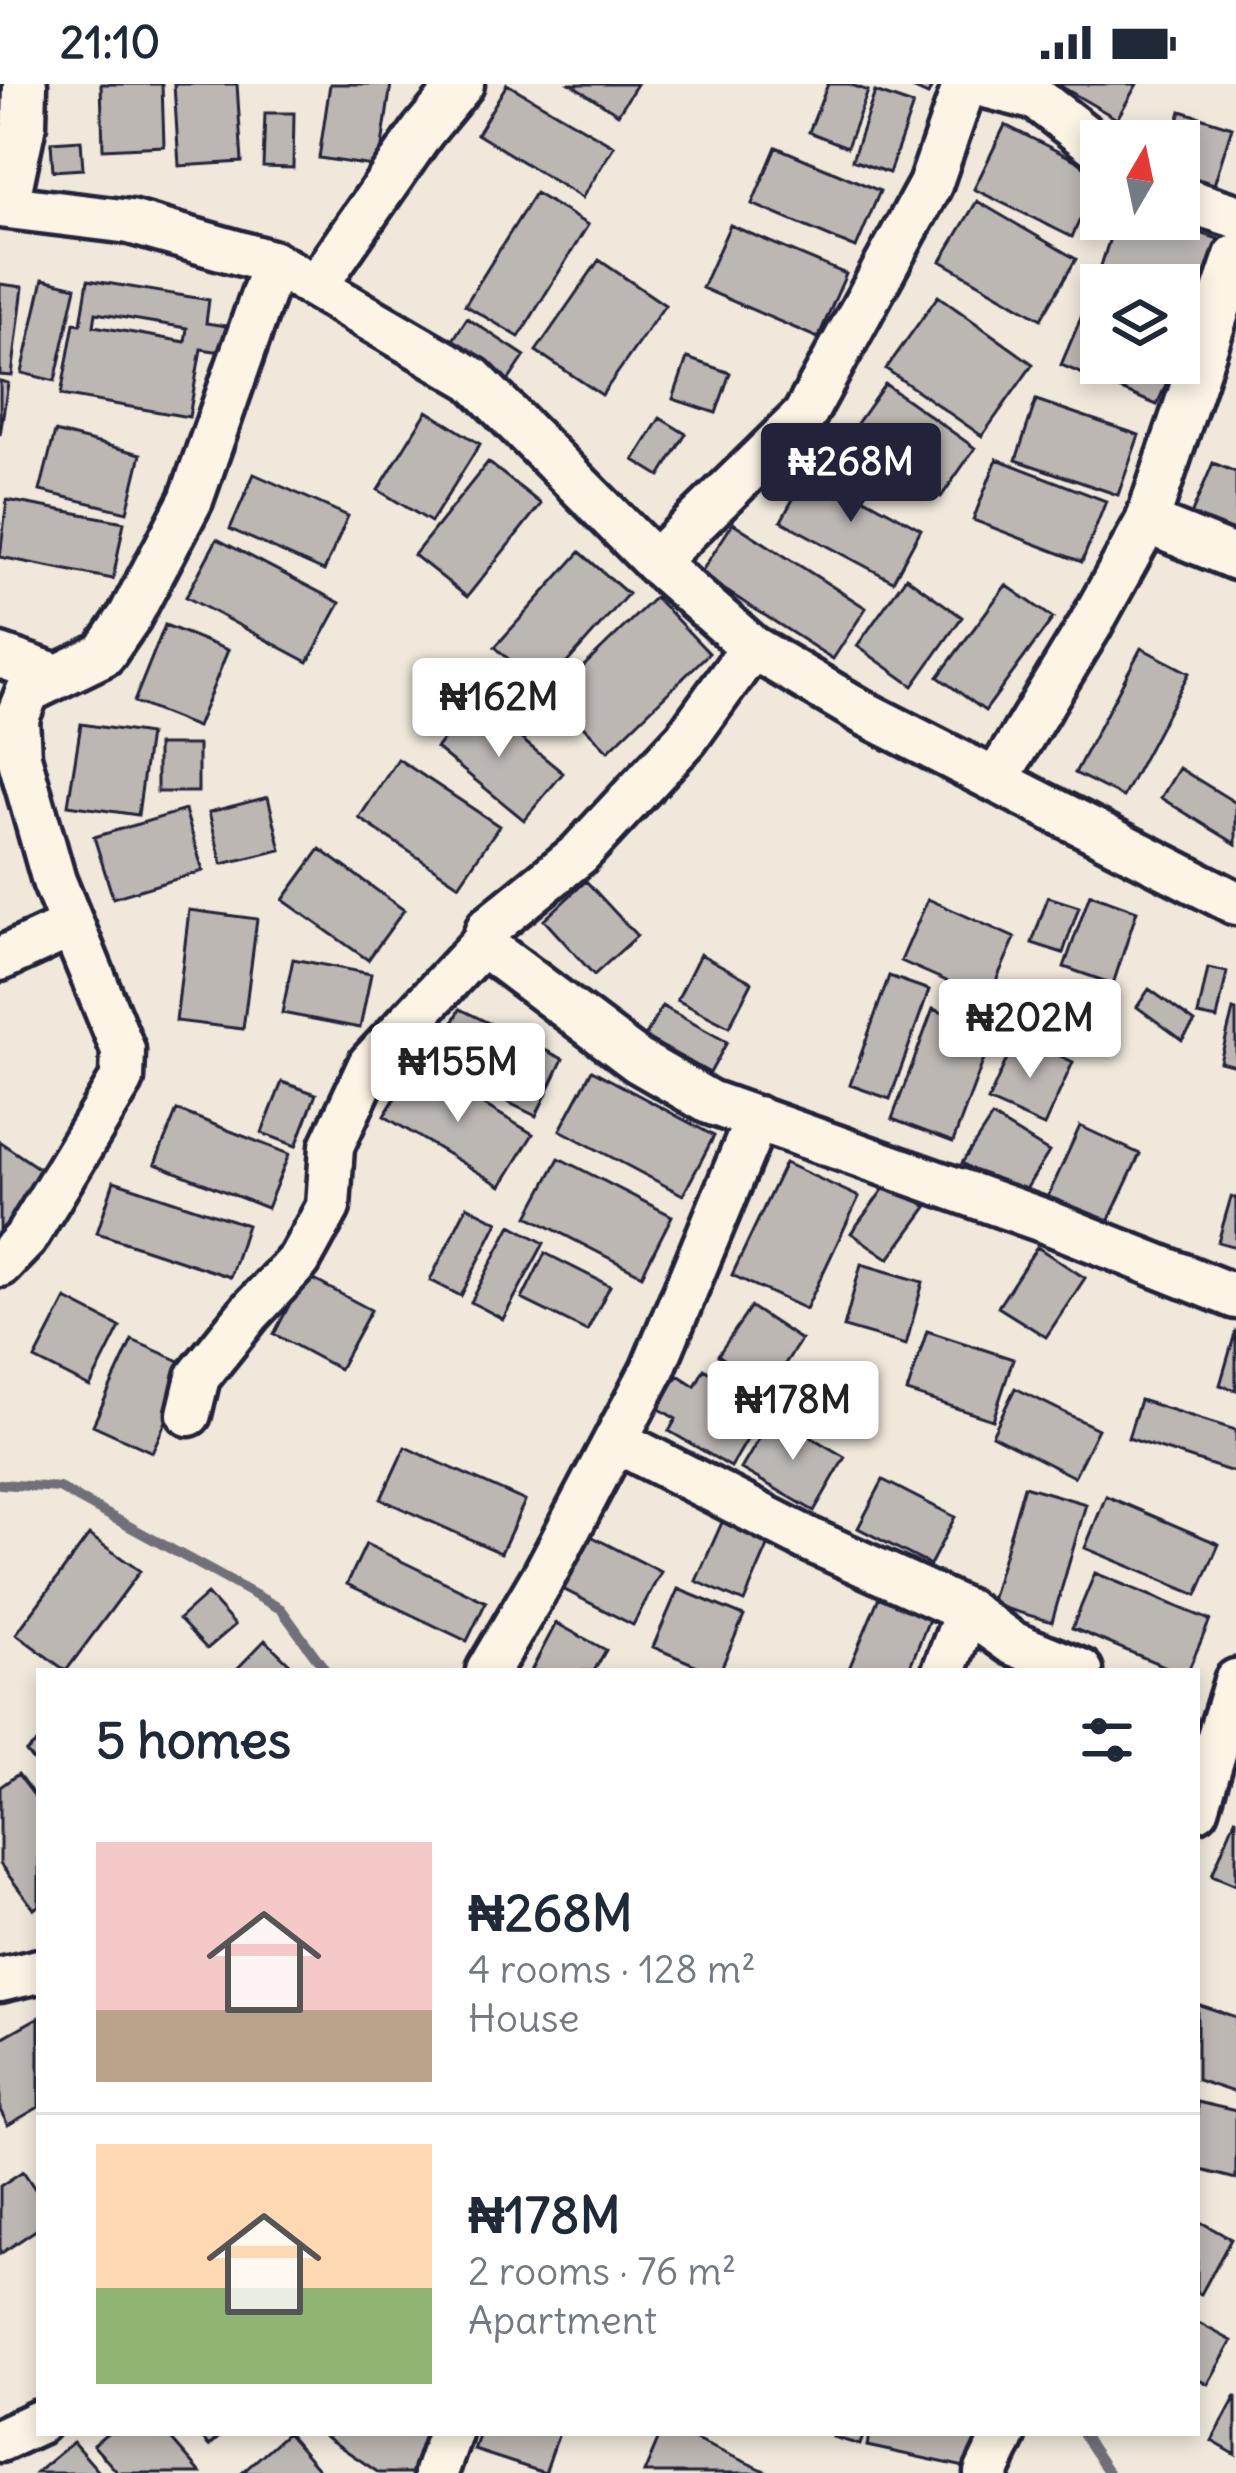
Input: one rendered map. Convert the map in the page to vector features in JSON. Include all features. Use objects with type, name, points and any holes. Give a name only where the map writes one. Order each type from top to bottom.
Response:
[{"type":"street","points":[[26,84],[24,124],[3,205],[130,221],[274,263],[473,379],[655,562],[752,647],[864,713],[1236,903]]},
{"type":"street","points":[[315,287],[423,130],[461,84]]},
{"type":"street","points":[[655,562],[804,416],[930,185],[964,84]]},
{"type":"street","points":[[977,84],[1037,99],[1080,133]]},
{"type":"street","points":[[1200,205],[1236,216]]},
{"type":"street","points":[[996,780],[1147,522],[1236,256]]},
{"type":"street","points":[[0,1265],[25,1239],[122,1079],[123,1050],[54,881],[19,757],[17,718],[28,691],[104,654],[130,616],[191,500],[274,263]]},
{"type":"street","points":[[1147,522],[1236,558]]},
{"type":"street","points":[[189,1414],[198,1377],[299,1260],[328,1208],[332,1146],[370,1064],[482,944],[488,928],[579,854],[686,740],[752,647]]},
{"type":"street","points":[[0,656],[56,675]]},
{"type":"street","points":[[0,959],[72,926]]},
{"type":"street","points":[[482,944],[638,1060],[709,1102],[1045,1221],[1236,1297]]},
{"type":"street","points":[[490,1668],[652,1371],[757,1118]]},
{"type":"street","points":[[616,1441],[808,1539],[967,1611],[1012,1643],[1074,1668]]},
{"type":"street","points":[[945,1668],[967,1611]]},
{"type":"street","points":[[1200,1789],[1210,1723],[1236,1681]]},
{"type":"street","points":[[0,1980],[36,1973]]},
{"type":"street","points":[[0,2440],[36,2423]]},
{"type":"street","points":[[436,2473],[449,2436]]},
{"type":"street","points":[[986,2473],[1004,2436]]},
{"type":"building","points":[[101,84],[162,84],[164,146],[103,149]]},
{"type":"building","points":[[174,84],[237,84],[242,162],[179,166]]},
{"type":"building","points":[[330,84],[391,84],[379,167],[319,158]]},
{"type":"building","points":[[507,84],[614,146],[582,198],[477,134]]},
{"type":"building","points":[[571,84],[637,84],[618,114]]},
{"type":"building","points":[[828,84],[849,84],[868,91],[847,147],[809,132]]},
{"type":"building","points":[[903,84],[933,84],[928,95]]},
{"type":"building","points":[[1057,84],[1137,84],[1117,119]]},
{"type":"building","points":[[875,92],[913,105],[889,173],[852,160]]},
{"type":"building","points":[[1181,111],[1232,127],[1212,191],[1200,187],[1200,120],[1178,120]]},
{"type":"building","points":[[265,113],[294,113],[293,168],[263,167]]},
{"type":"building","points":[[1005,125],[1080,162],[1080,219],[1072,237],[974,189]]},
{"type":"building","points":[[81,140],[83,169],[53,171],[51,142]]},
{"type":"building","points":[[776,147],[880,191],[856,248],[752,204]]},
{"type":"building","points":[[535,193],[588,225],[519,337],[465,305]]},
{"type":"building","points":[[977,201],[1076,259],[1041,319],[941,261]]},
{"type":"building","points":[[730,225],[846,274],[818,338],[702,288]]},
{"type":"building","points":[[1200,233],[1225,241],[1203,307],[1200,264],[1102,264],[1109,240],[1200,240]]},
{"type":"building","points":[[599,260],[665,305],[602,395],[536,351]]},
{"type":"building","points":[[43,279],[76,287],[55,381],[22,373]]},
{"type":"building","points":[[88,280],[209,300],[206,323],[226,326],[222,352],[201,349],[189,417],[61,395],[74,323],[81,324]],"holes":[[[96,313],[187,328],[185,342],[94,326]]]},
{"type":"building","points":[[0,284],[23,287],[12,376],[0,375]]},
{"type":"building","points":[[938,296],[1033,364],[982,436],[886,369]]},
{"type":"building","points":[[467,318],[525,356],[508,381],[451,343]]},
{"type":"building","points":[[1080,320],[1080,373],[1061,365]]},
{"type":"building","points":[[687,358],[730,373],[716,413],[673,399]]},
{"type":"building","points":[[0,381],[8,383],[0,435]]},
{"type":"building","points":[[885,384],[975,448],[941,497],[851,432]]},
{"type":"building","points":[[1107,384],[1166,384],[1157,405]]},
{"type":"building","points":[[1036,400],[1139,435],[1118,495],[1016,460]]},
{"type":"building","points":[[427,411],[480,444],[431,522],[378,490]]},
{"type":"building","points":[[660,418],[686,434],[660,476],[634,460]]},
{"type":"building","points":[[55,432],[141,454],[127,512],[40,491]]},
{"type":"building","points":[[997,459],[1106,501],[1082,562],[973,520]]},
{"type":"building","points":[[488,462],[541,504],[467,597],[414,555]]},
{"type":"building","points":[[1213,463],[1236,472],[1236,534],[1191,515]]},
{"type":"building","points":[[810,468],[921,529],[893,581],[781,521]]},
{"type":"building","points":[[254,474],[348,516],[324,571],[230,529]]},
{"type":"building","points":[[7,500],[124,522],[113,579],[0,557]]},
{"type":"building","points":[[733,523],[866,608],[833,659],[700,574]]},
{"type":"building","points":[[217,539],[340,603],[308,662],[186,597]]},
{"type":"building","points":[[580,552],[628,594],[543,690],[495,647]]},
{"type":"building","points":[[906,577],[962,617],[913,686],[857,646]]},
{"type":"building","points":[[1006,585],[1053,618],[985,711],[938,677]]},
{"type":"building","points":[[655,597],[709,653],[608,751],[553,696]]},
{"type":"building","points":[[165,625],[228,650],[197,727],[134,702]]},
{"type":"building","points":[[1141,648],[1189,673],[1123,797],[1075,773]]},
{"type":"building","points":[[475,701],[563,773],[524,820],[436,748]]},
{"type":"building","points":[[81,724],[149,734],[138,815],[68,805]]},
{"type":"building","points":[[157,745],[198,745],[198,792],[157,792]]},
{"type":"building","points":[[398,759],[499,826],[459,885],[359,818]]},
{"type":"building","points":[[1179,768],[1236,803],[1236,844],[1161,798]]},
{"type":"building","points":[[268,797],[281,850],[222,864],[209,812]]},
{"type":"building","points":[[185,810],[203,871],[113,898],[94,837]]},
{"type":"building","points":[[320,849],[404,910],[368,960],[283,900]]},
{"type":"building","points":[[586,881],[637,936],[594,975],[544,920]]},
{"type":"building","points":[[1090,894],[1137,911],[1113,984],[1064,967]]},
{"type":"building","points":[[1048,897],[1079,907],[1063,953],[1032,943]]},
{"type":"building","points":[[928,899],[1015,938],[988,999],[901,961]]},
{"type":"building","points":[[189,910],[257,919],[243,1029],[176,1021]]},
{"type":"building","points":[[700,954],[752,982],[729,1027],[677,1000]]},
{"type":"building","points":[[293,959],[371,974],[360,1028],[282,1013]]},
{"type":"building","points":[[1208,968],[1227,972],[1217,1019],[1198,1015]]},
{"type":"building","points":[[889,976],[929,990],[890,1099],[850,1085]]},
{"type":"building","points":[[1149,989],[1195,1022],[1182,1040],[1137,1007]]},
{"type":"building","points":[[662,1006],[727,1042],[710,1073],[645,1037]]},
{"type":"building","points":[[460,1009],[563,1059],[536,1116],[432,1065]]},
{"type":"building","points":[[933,1009],[994,1032],[953,1142],[892,1119]]},
{"type":"building","points":[[1236,1011],[1236,1066],[1220,1062]]},
{"type":"building","points":[[1017,1036],[1073,1062],[1044,1126],[988,1101]]},
{"type":"building","points":[[416,1064],[533,1134],[501,1186],[384,1116]]},
{"type":"building","points":[[592,1070],[714,1136],[683,1195],[560,1130]]},
{"type":"building","points":[[282,1082],[316,1094],[296,1146],[262,1133]]},
{"type":"building","points":[[177,1110],[289,1154],[267,1208],[155,1164]]},
{"type":"building","points":[[992,1117],[1049,1152],[1020,1199],[962,1163]]},
{"type":"building","points":[[1080,1126],[1140,1154],[1105,1228],[1046,1201]]},
{"type":"building","points":[[0,1142],[50,1176],[0,1251]]},
{"type":"building","points":[[559,1158],[672,1216],[642,1275],[528,1216]]},
{"type":"building","points":[[785,1163],[859,1197],[806,1309],[732,1275]]},
{"type":"building","points":[[890,1180],[927,1207],[889,1259],[851,1233]]},
{"type":"building","points":[[114,1181],[247,1225],[230,1277],[97,1233]]},
{"type":"building","points":[[1231,1197],[1236,1198],[1236,1247],[1218,1242]]},
{"type":"building","points":[[467,1206],[498,1222],[461,1296],[430,1280]]},
{"type":"building","points":[[511,1225],[544,1243],[503,1319],[471,1302]]},
{"type":"building","points":[[1037,1247],[1085,1278],[1046,1337],[998,1307]]},
{"type":"building","points":[[545,1253],[610,1286],[587,1331],[522,1299]]},
{"type":"building","points":[[861,1264],[923,1282],[906,1345],[844,1327]]},
{"type":"building","points":[[305,1275],[371,1310],[339,1369],[274,1334]]},
{"type":"building","points":[[66,1299],[120,1327],[90,1387],[35,1359]]},
{"type":"building","points":[[751,1307],[801,1340],[768,1389],[718,1355]]},
{"type":"building","points":[[1236,1330],[1236,1390],[1220,1385]]},
{"type":"building","points":[[927,1331],[1013,1359],[993,1420],[907,1392]]},
{"type":"building","points":[[132,1340],[191,1366],[152,1452],[93,1425]]},
{"type":"building","points":[[704,1369],[767,1406],[731,1467],[669,1431],[676,1419],[658,1408],[678,1375],[695,1386]]},
{"type":"building","points":[[1015,1388],[1098,1429],[1074,1477],[992,1435]]},
{"type":"building","points":[[1140,1400],[1236,1430],[1236,1473],[1128,1438]]},
{"type":"building","points":[[773,1415],[845,1457],[814,1511],[741,1469]]},
{"type":"building","points":[[405,1447],[525,1501],[501,1553],[381,1499]]},
{"type":"building","points":[[883,1480],[955,1517],[930,1565],[858,1528]]},
{"type":"building","points":[[1024,1486],[1086,1504],[1052,1622],[990,1604]]},
{"type":"building","points":[[1106,1496],[1219,1544],[1197,1595],[1085,1548]]},
{"type":"building","points":[[724,1518],[771,1539],[744,1602],[696,1581]]},
{"type":"building","points":[[89,1535],[140,1571],[68,1668],[16,1634]]},
{"type":"building","points":[[589,1535],[661,1572],[633,1625],[561,1588]]},
{"type":"building","points":[[366,1544],[486,1602],[467,1641],[347,1584]]},
{"type":"building","points":[[1095,1573],[1210,1620],[1189,1668],[1169,1668],[1072,1628]]},
{"type":"building","points":[[678,1589],[744,1616],[721,1668],[702,1668],[653,1647]]},
{"type":"building","points":[[207,1594],[235,1625],[207,1649],[179,1619]]},
{"type":"building","points":[[879,1597],[930,1617],[909,1668],[849,1668]]},
{"type":"building","points":[[556,1623],[606,1650],[596,1668],[533,1668]]},
{"type":"building","points":[[265,1640],[294,1668],[238,1668]]},
{"type":"building","points":[[36,1744],[36,1764],[26,1752]]},
{"type":"building","points":[[18,1774],[36,1798],[34,1909],[0,1864],[0,1787]]},
{"type":"building","points":[[1236,1817],[1236,1885],[1212,1875]]},
{"type":"building","points":[[1200,2005],[1236,2017],[1236,2093],[1200,2081]]},
{"type":"building","points":[[36,2019],[36,2109],[8,2125],[0,2110],[0,2039]]},
{"type":"building","points":[[1200,2103],[1236,2111],[1236,2179],[1200,2170]]},
{"type":"building","points":[[23,2171],[36,2190],[36,2230],[0,2254],[0,2186]]},
{"type":"building","points":[[1200,2222],[1231,2239],[1200,2294]]},
{"type":"building","points":[[1200,2324],[1232,2341],[1208,2384],[1200,2380]]},
{"type":"building","points":[[1236,2396],[1236,2455],[1212,2441]]},
{"type":"building","points":[[104,2436],[169,2436],[201,2473],[118,2473],[93,2445]]},
{"type":"building","points":[[201,2436],[221,2436],[209,2446]]},
{"type":"building","points":[[284,2436],[290,2436],[322,2473],[242,2473]]},
{"type":"building","points":[[324,2436],[435,2437],[411,2473],[379,2473]]},
{"type":"building","points":[[479,2436],[558,2436],[545,2473],[474,2450]]},
{"type":"building","points":[[660,2436],[687,2436],[770,2473],[644,2473]]},
{"type":"building","points":[[834,2436],[863,2436],[860,2445]]},
{"type":"building","points":[[869,2436],[990,2436],[983,2471],[867,2446]]},
{"type":"building","points":[[73,2442],[100,2473],[36,2473]]},
{"type":"waterway","points":[[0,1484],[59,1488],[281,1609],[324,1668]]},
{"type":"waterway","points":[[1084,2436],[1109,2473]]}]
